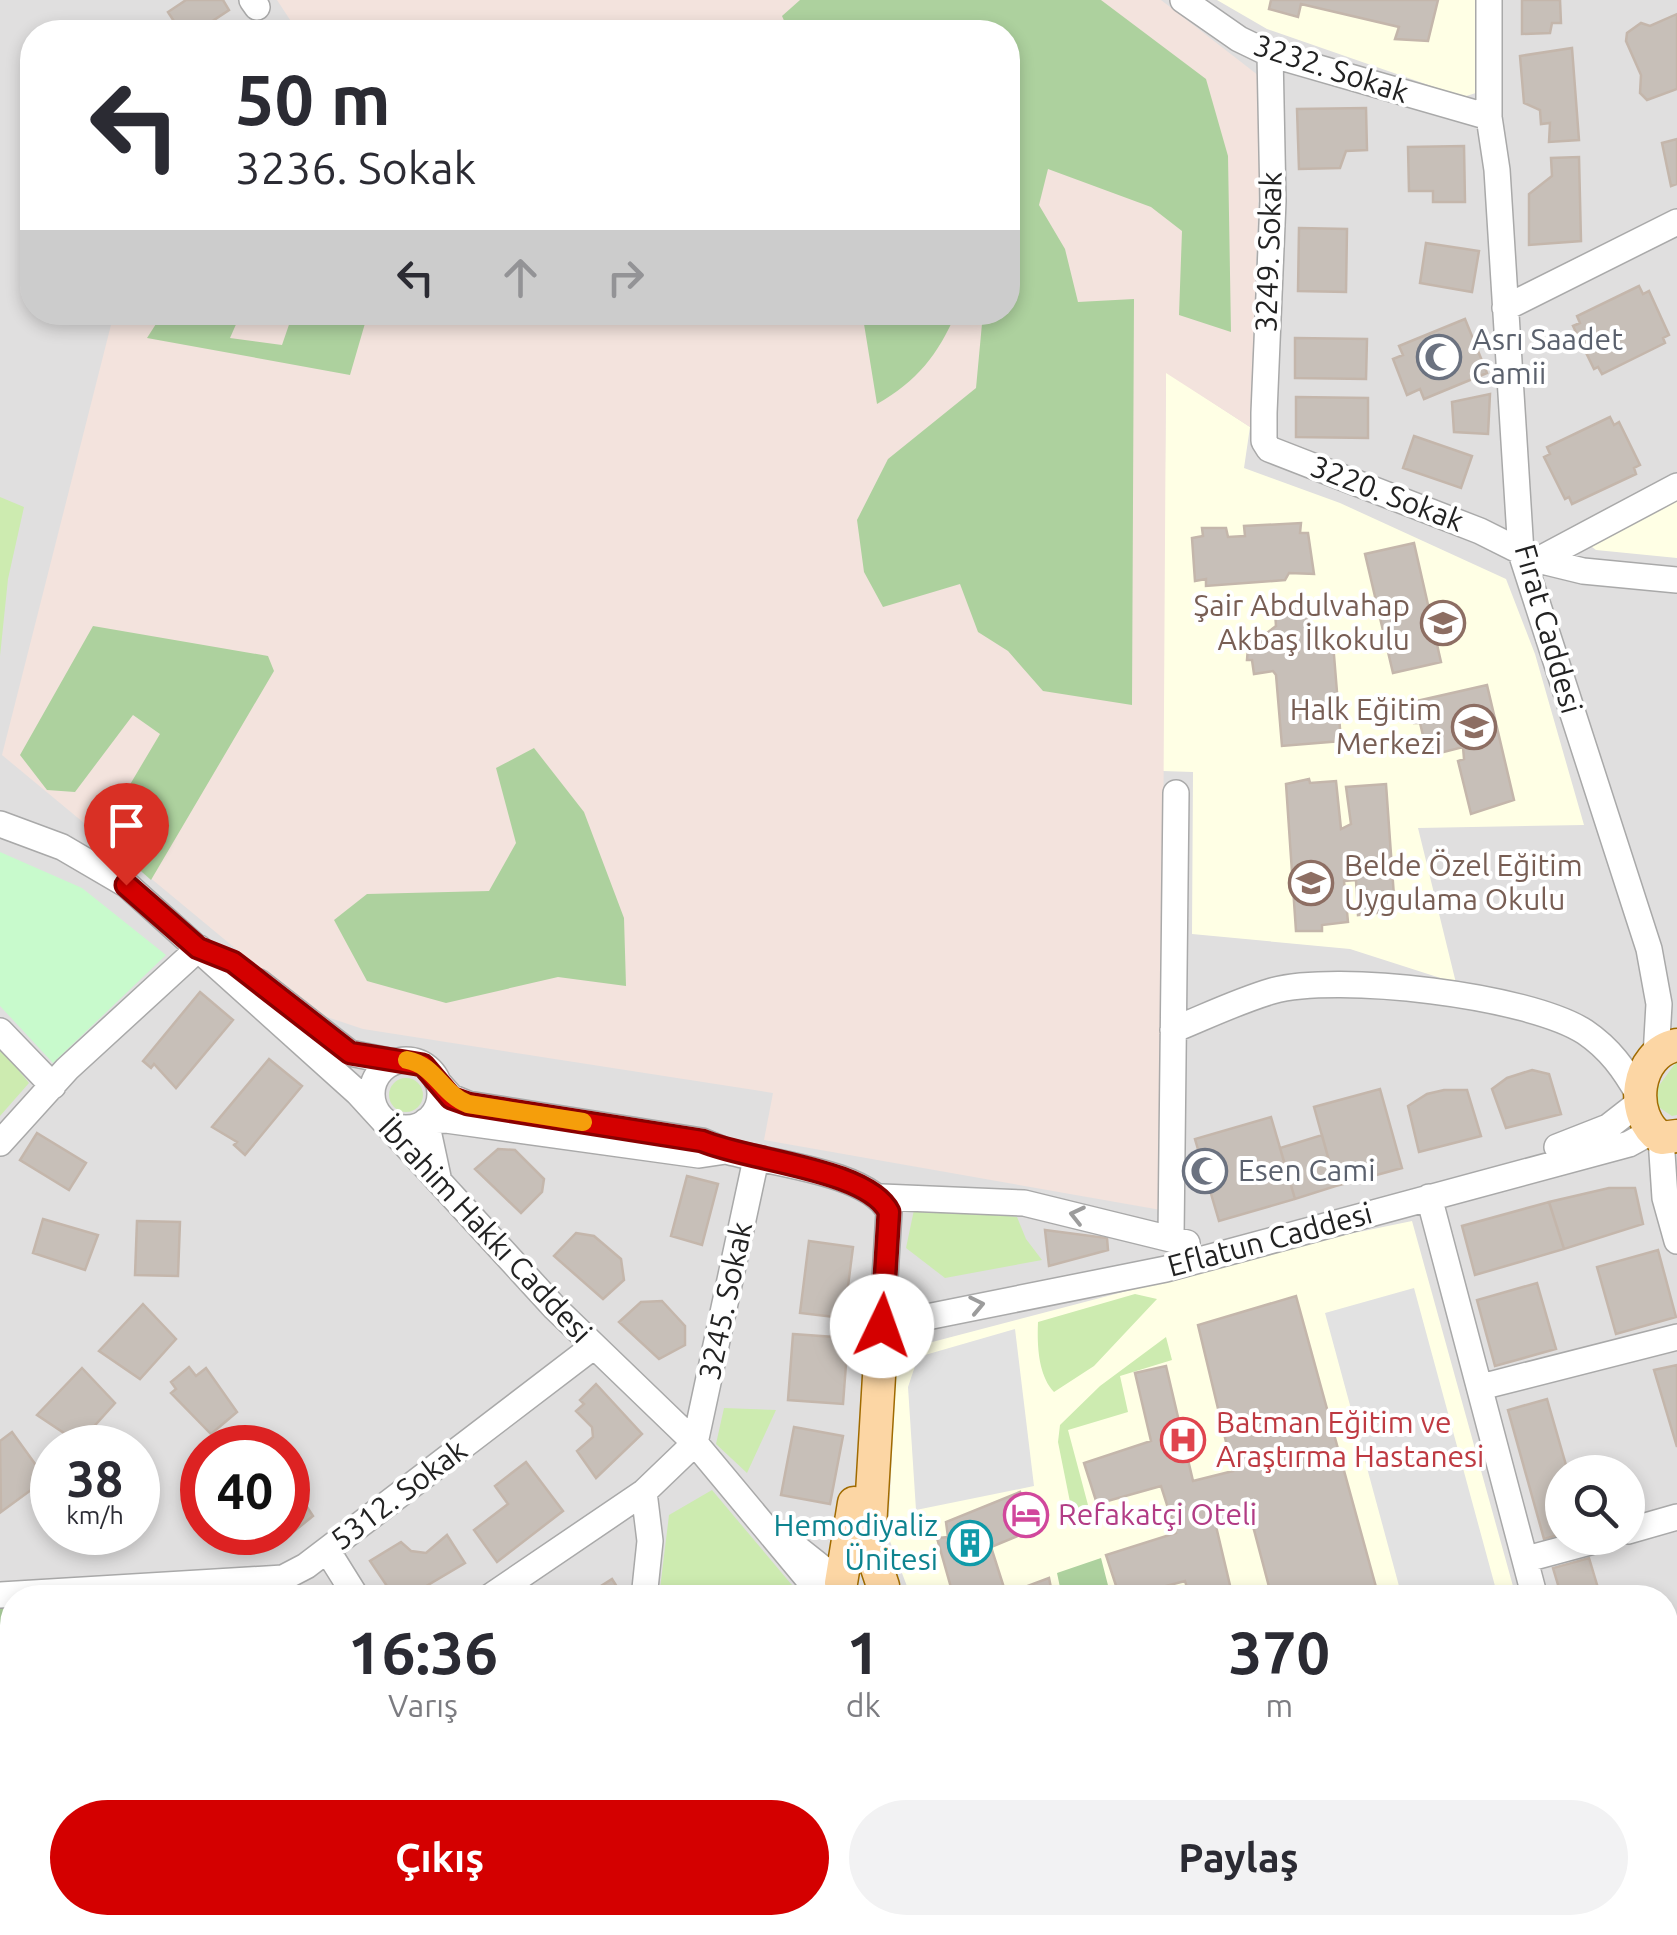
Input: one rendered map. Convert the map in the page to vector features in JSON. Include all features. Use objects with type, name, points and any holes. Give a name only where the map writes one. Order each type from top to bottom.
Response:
[{"type":"main road","points":[[1659,1127],[1667,1050]]},
{"type":"main road","points":[[834,1585],[868,1371],[882,1326]]},
{"type":"main road","points":[[882,1326],[870,1544],[885,1585]]},
{"type":"main road","points":[[849,1585],[868,1576],[878,1585]]},
{"type":"street","name":"3232. Sokak","points":[[1183,0],[1239,40],[1270,54],[1489,118]]},
{"type":"street","name":"Fırat Caddesi","points":[[1489,0],[1489,118],[1530,557],[1649,948]]},
{"type":"street","name":"3249. Sokak","points":[[1269,449],[1264,441],[1264,413],[1272,201],[1270,54]]},
{"type":"street","points":[[1506,308],[1677,222]]},
{"type":"street","name":"3220. Sokak","points":[[1269,449],[1480,531],[1530,557],[1583,571],[1677,580]]},
{"type":"street","points":[[1530,557],[1677,486]]},
{"type":"street","points":[[1166,1269],[1180,1251],[1182,1241],[1173,1030],[1176,794]]},
{"type":"street","name":"İbrahim Hakkı Caddesi","points":[[0,824],[62,848],[126,885],[198,948],[385,1120],[594,1346],[695,1443],[762,1522],[825,1566],[831,1585]]},
{"type":"street","points":[[0,1144],[53,1086],[198,948]]},
{"type":"street","name":"İbrahim Hakkı Caddesi","points":[[198,948],[233,962],[350,1053],[394,1062]]},
{"type":"street","points":[[1649,948],[1677,1003]]},
{"type":"street","points":[[1649,948],[1667,1050]]},
{"type":"street","points":[[1173,1030],[1273,991],[1336,982],[1522,1007],[1556,1018],[1584,1032],[1617,1058],[1659,1127],[1665,1198],[1677,1241]]},
{"type":"street","points":[[0,1031],[53,1086]]},
{"type":"street","points":[[726,1151],[698,1156],[446,1120],[405,1128],[385,1120],[373,1104],[373,1084],[394,1062],[423,1065],[451,1098],[468,1104],[702,1141],[756,1160],[856,1183],[882,1197],[1024,1203],[1182,1241]]},
{"type":"street","points":[[437,1082],[438,1104],[426,1121],[439,1182]]},
{"type":"street","name":"Eflatun Caddesi","points":[[1182,1241],[1560,1146],[1608,1126],[1659,1127]]},
{"type":"street","name":"Eflatun Caddesi","points":[[882,1326],[1115,1276],[1166,1269],[1629,1144],[1659,1127]]},
{"type":"street","name":"3245. Sokak","points":[[695,1443],[756,1160]]},
{"type":"street","points":[[882,1197],[889,1212],[882,1326]]},
{"type":"street","points":[[1429,1197],[1531,1585]]},
{"type":"street","points":[[1115,1276],[1144,1255],[1148,1244],[1140,1229]]},
{"type":"street","points":[[1480,1387],[1677,1337]]},
{"type":"street","name":"5312. Sokak","points":[[166,1585],[283,1578],[327,1550],[594,1346]]},
{"type":"street","points":[[507,1585],[644,1492],[695,1443]]},
{"type":"street","points":[[644,1492],[650,1541],[645,1585]]},
{"type":"street","points":[[1645,1526],[1677,1517]]},
{"type":"street","points":[[327,1550],[349,1585]]},
{"type":"street","points":[[1526,1559],[1545,1554]]},
{"type":"shaded area","points":[[0,0],[1677,0],[1677,1585],[0,1585]]},
{"type":"shaded area","points":[[277,0],[1161,0],[1263,79],[1250,427],[1166,373],[1161,1210],[764,1140],[773,1093],[363,1029],[312,1012],[2,755],[111,325],[1020,325],[1020,20],[290,20]]},
{"type":"shaded area","points":[[1217,0],[1475,0],[1479,92],[1463,97],[1267,29]]},
{"type":"shaded area","points":[[1166,372],[1250,427],[1244,468],[1340,503],[1506,579],[1535,654],[1584,825],[1418,828],[1456,983],[1350,949],[1192,934],[1193,772],[1162,771]]},
{"type":"shaded area","points":[[1677,496],[1677,558],[1596,550],[1588,544]]},
{"type":"shaded area","name":"Batman Eğitim ve Araştırma Hastanesi","points":[[1412,1221],[1513,1585],[906,1585],[888,1536],[896,1372],[917,1346],[1325,1239]]},
{"type":"shaded area","points":[[1414,1288],[1495,1585],[1399,1585],[1325,1313]]},
{"type":"shaded area","points":[[1015,1329],[1034,1486],[916,1510],[908,1387],[918,1357]]},
{"type":"green space","points":[[800,0],[1101,0],[1206,79],[1228,156],[1231,332],[1179,315],[1182,231],[1151,207],[1048,169],[1039,205],[1065,249],[1078,302],[1134,299],[1132,705],[1043,691],[1008,651],[978,632],[960,584],[883,607],[864,572],[857,520],[888,459],[976,388],[982,325],[1020,325],[1020,20],[784,20],[782,16]]},
{"type":"green space","points":[[155,325],[236,325],[230,338],[282,345],[289,325],[365,325],[350,375],[147,338]]},
{"type":"green space","points":[[864,325],[950,325],[925,366],[877,404]]},
{"type":"green space","points":[[0,497],[24,507],[8,579],[0,656]]},
{"type":"green space","points":[[93,626],[268,656],[274,671],[151,880],[100,835],[160,734],[133,715],[75,792],[47,790],[20,755]]},
{"type":"green space","points":[[534,748],[584,812],[624,918],[626,986],[558,977],[446,1003],[367,981],[334,920],[367,894],[489,891],[516,843],[496,768]]},
{"type":"green space","points":[[0,852],[82,888],[166,955],[53,1063],[0,1006]]},
{"type":"green space","points":[[0,1047],[29,1083],[0,1116]]},
{"type":"green space","points":[[1677,1061],[1677,1115],[1672,1116],[1657,1106],[1655,1091]]},
{"type":"green space","points":[[406,1078],[418,1083],[423,1095],[418,1107],[406,1112],[394,1107],[389,1095],[394,1083]]},
{"type":"green space","points":[[915,1205],[1017,1217],[1026,1239],[1042,1260],[945,1278],[906,1248]]},
{"type":"green space","points":[[1135,1294],[1157,1299],[1094,1366],[1054,1392],[1042,1368],[1038,1322]]},
{"type":"green space","points":[[1166,1337],[1172,1360],[1120,1376],[1128,1412],[1068,1430],[1088,1505],[1072,1512],[1058,1442],[1060,1425],[1100,1386]]},
{"type":"green space","points":[[724,1408],[776,1410],[747,1473],[716,1444]]},
{"type":"green space","points":[[712,1490],[792,1585],[660,1585],[669,1515]]},
{"type":"green space","points":[[1101,1558],[1108,1585],[1060,1585],[1057,1573]]},
{"type":"building","points":[[186,0],[223,0],[229,10],[214,20],[173,20],[168,12]]},
{"type":"building","points":[[1271,0],[1438,0],[1428,41],[1395,39],[1399,27],[1301,4],[1298,17],[1269,9]]},
{"type":"building","points":[[1522,0],[1560,0],[1561,23],[1552,23],[1550,33],[1522,34]]},
{"type":"building","points":[[1677,14],[1677,89],[1647,100],[1640,93],[1641,75],[1626,41],[1627,33],[1641,23],[1650,26]]},
{"type":"building","points":[[1572,48],[1579,140],[1549,142],[1550,123],[1541,124],[1540,110],[1524,103],[1520,56]]},
{"type":"building","points":[[1366,108],[1367,150],[1346,151],[1340,168],[1299,169],[1297,109]]},
{"type":"building","points":[[1677,139],[1677,184],[1671,186],[1662,143]]},
{"type":"building","points":[[1464,146],[1465,202],[1433,202],[1433,191],[1409,191],[1408,147]]},
{"type":"building","points":[[1579,157],[1581,241],[1529,245],[1529,194],[1552,176],[1551,158]]},
{"type":"building","points":[[1299,228],[1347,229],[1346,292],[1298,291]]},
{"type":"building","points":[[1426,243],[1479,251],[1472,292],[1420,283]]},
{"type":"building","points":[[1639,286],[1643,294],[1649,291],[1669,335],[1663,338],[1665,343],[1602,374],[1598,367],[1594,369],[1573,326],[1580,323],[1577,316]]},
{"type":"building","name":"Asrı Saadet Camii","points":[[1465,319],[1487,373],[1424,399],[1420,389],[1407,395],[1393,359],[1403,355],[1399,346]]},
{"type":"building","points":[[1295,338],[1367,339],[1366,379],[1295,378]]},
{"type":"building","points":[[1490,394],[1488,434],[1454,432],[1452,402]]},
{"type":"building","points":[[1296,397],[1368,398],[1368,438],[1296,437]]},
{"type":"building","points":[[1610,417],[1614,425],[1619,422],[1640,465],[1634,468],[1636,474],[1572,504],[1569,497],[1565,499],[1544,457],[1550,454],[1547,447]]},
{"type":"building","points":[[1414,436],[1472,456],[1461,488],[1403,468]]},
{"type":"building","points":[[1301,523],[1300,533],[1308,533],[1314,574],[1289,573],[1285,580],[1206,586],[1206,579],[1195,581],[1192,538],[1203,536],[1202,528],[1226,528],[1228,537],[1245,536],[1244,526]]},
{"type":"building","points":[[1414,543],[1441,662],[1393,673],[1365,554]]},
{"type":"building","points":[[1290,608],[1308,612],[1311,645],[1333,643],[1341,741],[1282,746],[1276,675],[1273,671],[1254,674],[1252,660],[1247,660],[1249,635],[1267,633],[1276,626],[1275,612]]},
{"type":"building","points":[[1487,685],[1514,800],[1471,814],[1458,761],[1464,759],[1463,747],[1428,756],[1420,723],[1414,723],[1408,703]]},
{"type":"building","points":[[1309,779],[1310,783],[1336,781],[1341,829],[1351,824],[1346,787],[1386,784],[1395,911],[1358,915],[1356,880],[1344,881],[1348,922],[1322,925],[1322,931],[1296,931],[1286,784]]},
{"type":"building","points":[[200,992],[233,1020],[176,1088],[154,1064],[151,1068],[143,1061]]},
{"type":"building","points":[[269,1059],[302,1086],[245,1155],[234,1145],[237,1142],[212,1127]]},
{"type":"building","points":[[1532,1070],[1549,1074],[1561,1114],[1506,1128],[1492,1089],[1507,1078]]},
{"type":"building","points":[[1380,1089],[1402,1168],[1336,1186],[1314,1107]]},
{"type":"building","points":[[1467,1090],[1481,1136],[1419,1152],[1408,1106],[1427,1094]]},
{"type":"building","points":[[1271,1117],[1295,1199],[1219,1221],[1195,1139]]},
{"type":"building","points":[[37,1133],[86,1163],[69,1190],[20,1160]]},
{"type":"building","points":[[1322,1135],[1336,1186],[1295,1199],[1280,1148]]},
{"type":"building","points":[[498,1149],[515,1150],[544,1179],[542,1192],[521,1213],[475,1169]]},
{"type":"building","points":[[687,1176],[718,1184],[702,1245],[671,1236]]},
{"type":"building","points":[[1609,1188],[1635,1188],[1643,1224],[1564,1249],[1549,1202]]},
{"type":"building","points":[[1549,1202],[1564,1249],[1475,1275],[1462,1226]]},
{"type":"building","points":[[43,1219],[98,1235],[85,1270],[33,1253]]},
{"type":"building","points":[[137,1221],[180,1222],[178,1276],[135,1275]]},
{"type":"building","points":[[1045,1230],[1107,1238],[1108,1250],[1049,1266]]},
{"type":"building","points":[[576,1233],[594,1236],[621,1259],[624,1280],[603,1299],[554,1256]]},
{"type":"building","points":[[809,1241],[853,1247],[844,1318],[800,1313]]},
{"type":"building","points":[[1658,1250],[1676,1317],[1616,1334],[1597,1267]]},
{"type":"building","points":[[1537,1283],[1556,1349],[1495,1366],[1477,1300]]},
{"type":"building","points":[[1296,1296],[1375,1585],[1269,1585],[1249,1511],[1215,1522],[1230,1585],[1186,1585],[1185,1581],[1170,1585],[1116,1585],[1106,1555],[1176,1533],[1161,1486],[1097,1504],[1084,1463],[1151,1441],[1135,1373],[1166,1366],[1193,1481],[1233,1471],[1198,1325]]},
{"type":"building","points":[[662,1301],[685,1326],[685,1345],[659,1359],[619,1322],[641,1302]]},
{"type":"building","points":[[143,1304],[176,1339],[140,1379],[99,1351]]},
{"type":"building","points":[[793,1334],[848,1338],[843,1404],[788,1400]]},
{"type":"building","points":[[1677,1365],[1677,1447],[1654,1370]]},
{"type":"building","points":[[189,1367],[196,1376],[206,1368],[237,1412],[222,1425],[202,1425],[171,1393],[176,1389],[171,1382]]},
{"type":"building","points":[[82,1368],[115,1403],[95,1425],[52,1425],[37,1415]]},
{"type":"building","points":[[596,1384],[642,1434],[596,1478],[577,1451],[593,1437],[592,1427],[576,1411],[584,1404],[580,1400]]},
{"type":"building","points":[[1547,1399],[1563,1455],[1545,1455],[1545,1539],[1544,1539],[1508,1410]]},
{"type":"building","points":[[794,1427],[843,1436],[830,1504],[781,1495]]},
{"type":"building","points":[[12,1432],[30,1457],[30,1491],[1,1512],[0,1441]]},
{"type":"building","points":[[526,1462],[563,1511],[497,1562],[474,1530],[508,1504],[495,1486]]},
{"type":"building","name":"Hemodiyaliz Ünitesi","points":[[1020,1492],[1035,1529],[991,1547],[1003,1585],[950,1585],[937,1538],[948,1537],[946,1522]]},
{"type":"building","points":[[447,1535],[465,1563],[428,1585],[386,1585],[370,1561],[401,1542],[411,1551],[426,1553]]},
{"type":"building","points":[[1589,1558],[1597,1585],[1558,1585],[1553,1568]]},
{"type":"building","name":"Hemodiyaliz Ünitesi","points":[[1049,1578],[1050,1585],[1030,1585]]},
{"type":"slow traffic","points":[[407,1060],[423,1065],[451,1098],[468,1104],[583,1122]]},
{"type":"place","name":"Asrı Saadet Camii","points":[[1439,357]]},
{"type":"place","name":"Şair Abdulvahap Akbaş İlkokulu","points":[[1443,623]]},
{"type":"place","name":"Halk Eğitim Merkezi","points":[[1474,727]]},
{"type":"place","name":"Belde Özel Eğitim Uygulama Okulu","points":[[1311,883]]},
{"type":"place","name":"Esen Cami","points":[[1205,1171]]},
{"type":"place","name":"Batman Eğitim ve Araştırma Hastanesi","points":[[1183,1440]]},
{"type":"place","name":"Refakatçi Oteli","points":[[1026,1515]]},
{"type":"place","name":"Hemodiyaliz Ünitesi","points":[[970,1543]]},
{"type":"route","points":[[126,885],[198,948],[233,962],[350,1053],[376,1061],[404,1060],[423,1065],[451,1098],[468,1104],[702,1141],[756,1160],[856,1183],[882,1197],[889,1212],[882,1326]]}]
